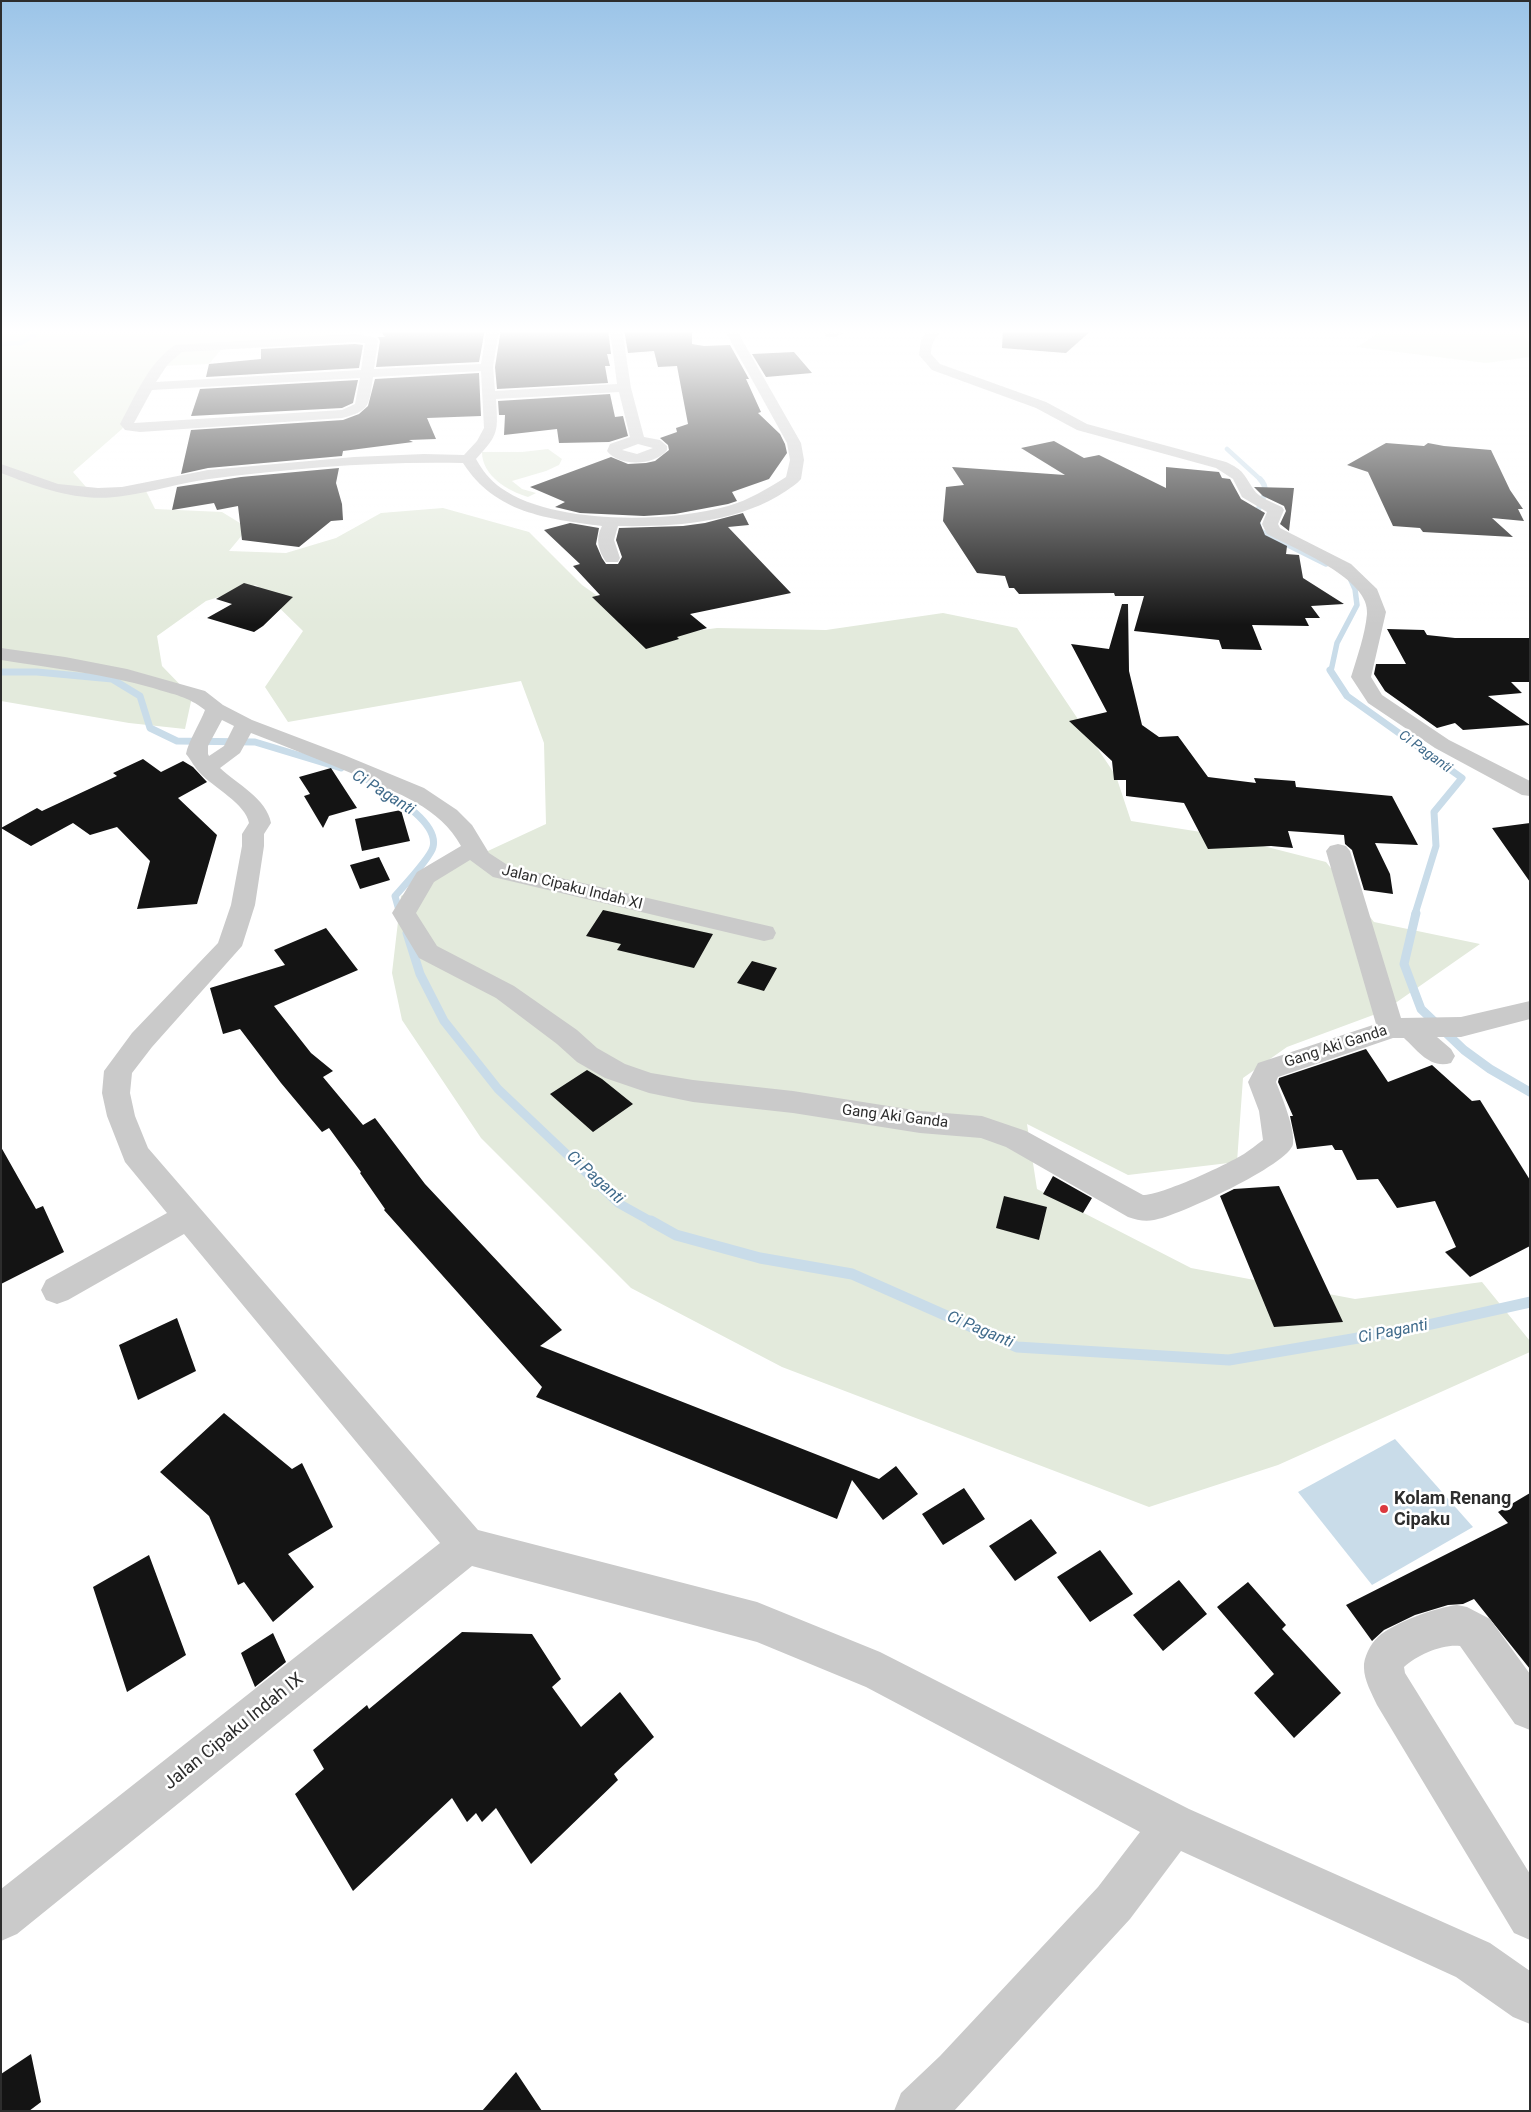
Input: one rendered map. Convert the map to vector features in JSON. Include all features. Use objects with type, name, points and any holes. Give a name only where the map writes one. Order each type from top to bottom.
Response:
[{"type":"street","points":[[1,468],[55,488],[122,492],[208,475],[354,461],[424,458],[468,459],[483,443],[491,428]]},
{"type":"street","points":[[635,428],[638,440]]},
{"type":"street","points":[[468,459],[478,476],[500,495],[513,501],[560,517],[612,522],[649,522],[722,512],[753,504],[772,495],[793,479],[797,460],[794,443],[785,428]]},
{"type":"street","points":[[1084,428],[1221,465],[1239,475],[1244,481],[1246,494],[1276,510],[1270,524],[1273,531],[1345,568],[1368,589],[1377,612],[1361,677],[1375,699],[1442,744],[1530,790]]},
{"type":"street","points":[[612,522],[606,530],[605,546],[612,558]]},
{"type":"street","name":"Jalan Cipaku Indah XI","points":[[1,654],[65,663],[127,675],[198,695],[242,729],[337,758],[416,794],[449,815],[464,830],[480,858],[501,872],[764,933]]},
{"type":"street","points":[[216,709],[209,752],[228,788],[249,803],[259,817],[260,824],[253,834],[253,846],[243,904],[229,946],[142,1040],[118,1071],[116,1093],[121,1116],[135,1154],[467,1546],[757,1622],[880,1672],[1173,1825],[1473,1960],[1530,2000]]},
{"type":"street","points":[[209,752],[233,750],[242,729]]},
{"type":"street","name":"Gang Aki Ganda","points":[[474,848],[425,876],[404,913],[428,952],[505,992],[567,1038],[587,1056],[615,1071],[649,1083],[693,1091],[793,1102],[920,1122],[982,1127],[1016,1139],[1140,1208],[1154,1208],[1184,1196],[1254,1164],[1278,1145],[1273,1110],[1262,1082],[1268,1070],[1405,1027]]},
{"type":"street","points":[[1338,851],[1405,1027],[1441,1056]]},
{"type":"street","points":[[1405,1027],[1461,1028],[1530,1010]]},
{"type":"street","points":[[57,1290],[189,1216]]},
{"type":"street","name":"Jalan Cipaku Indah IX","points":[[1,1918],[467,1546]]},
{"type":"street","points":[[1530,1709],[1479,1637],[1471,1628],[1466,1626],[1449,1624],[1394,1649],[1388,1654],[1383,1665],[1384,1676],[1392,1690],[1530,1917]]},
{"type":"street","points":[[919,2111],[958,2073],[1114,1904],[1173,1825]]},
{"type":"shaded area","points":[[1,428],[123,428],[73,472],[93,495],[146,491],[155,509],[222,512],[248,528],[229,551],[286,553],[336,538],[381,513],[443,508],[529,532],[582,585],[629,618],[636,639],[717,628],[826,630],[943,613],[1017,628],[1116,776],[1131,821],[1220,835],[1326,862],[1374,922],[1480,944],[1384,1011],[1287,1047],[1243,1078],[1237,1162],[1128,1175],[1027,1124],[1037,1189],[1191,1268],[1355,1299],[1482,1282],[1530,1341],[1530,1352],[1278,1465],[1149,1507],[782,1367],[631,1288],[481,1138],[402,1020],[392,973],[401,896],[462,863],[546,824],[544,743],[521,681],[288,722],[265,687],[303,631],[256,585],[206,601],[157,636],[162,666],[192,697],[185,729],[129,723],[1,701]]},
{"type":"shaded area","points":[[548,449],[562,459],[559,465],[512,481],[522,489],[536,493],[528,497],[512,491],[498,481],[491,475],[483,461],[482,452],[522,452]]},
{"type":"water","name":"Kolam Renang Cipaku","points":[[1395,1439],[1473,1527],[1372,1585],[1298,1492]]},
{"type":"building","points":[[228,428],[431,428],[436,439],[409,440],[413,442],[343,451],[342,456],[208,468],[181,474],[191,430]]},
{"type":"building","points":[[504,428],[626,428],[628,436],[609,442],[559,443],[557,429],[504,435]]},
{"type":"building","points":[[676,428],[773,428],[780,434],[787,453],[769,479],[732,492],[737,501],[675,514],[644,516],[580,513],[555,507],[565,502],[530,487],[611,457],[628,464],[655,461],[669,450],[668,445],[660,438],[677,432]]},
{"type":"building","points":[[1054,441],[1084,458],[1099,455],[1166,488],[1166,467],[1219,472],[1222,478],[1230,479],[1241,499],[1265,513],[1260,523],[1265,535],[1287,546],[1286,554],[1299,555],[1303,578],[1344,604],[1311,606],[1320,618],[1305,618],[1309,626],[1252,625],[1262,650],[1222,649],[1219,640],[1134,631],[1144,596],[1115,596],[1114,593],[1019,594],[1014,588],[1009,588],[1005,576],[977,573],[943,521],[946,487],[964,485],[952,467],[1065,475],[1021,448]]},
{"type":"building","points":[[1386,443],[1424,446],[1428,443],[1491,450],[1510,490],[1523,509],[1518,509],[1524,521],[1492,518],[1513,537],[1423,532],[1420,528],[1393,526],[1368,472],[1347,465]]},
{"type":"building","points":[[339,468],[336,483],[342,504],[343,520],[331,521],[299,547],[242,540],[238,506],[217,510],[214,503],[172,510],[177,487],[241,477]]},
{"type":"building","points":[[1254,487],[1294,488],[1289,531],[1280,524],[1286,511],[1284,506],[1263,496]]},
{"type":"building","points":[[743,513],[749,525],[728,527],[791,593],[690,614],[707,628],[646,649],[592,597],[600,595],[573,566],[580,564],[544,530],[570,523],[599,528],[596,544],[602,558],[606,564],[618,564],[622,557],[616,540],[619,528],[683,526],[705,523]]},
{"type":"building","points":[[244,583],[293,597],[263,626],[254,632],[207,618],[232,604],[216,599]]},
{"type":"building","points":[[1122,604],[1128,604],[1129,671],[1142,725],[1159,737],[1178,736],[1208,777],[1256,783],[1254,778],[1295,781],[1296,787],[1392,796],[1418,845],[1375,843],[1390,874],[1393,894],[1364,890],[1352,850],[1345,844],[1344,835],[1288,831],[1293,848],[1271,846],[1208,849],[1184,803],[1126,796],[1126,780],[1114,780],[1112,761],[1069,721],[1107,712],[1071,644],[1109,649]]},
{"type":"building","points":[[1387,629],[1424,630],[1427,635],[1455,638],[1530,638],[1530,682],[1511,682],[1522,693],[1488,696],[1530,725],[1463,730],[1455,723],[1437,728],[1385,691],[1374,674],[1376,664],[1406,664]]},
{"type":"building","points":[[143,759],[161,772],[183,761],[193,767],[207,782],[178,798],[217,835],[197,904],[137,909],[150,861],[117,827],[90,835],[73,823],[31,846],[1,828],[37,808],[42,811],[117,776],[113,773]]},
{"type":"building","points":[[331,768],[357,808],[329,816],[323,828],[304,796],[310,794],[299,777]]},
{"type":"building","points":[[401,810],[410,841],[362,851],[355,819]]},
{"type":"building","points":[[1530,823],[1530,882],[1492,828]]},
{"type":"building","points":[[379,857],[390,880],[360,889],[350,865]]},
{"type":"building","points":[[603,910],[713,934],[694,968],[617,950],[621,944],[586,936]]},
{"type":"building","points":[[326,928],[358,970],[274,1006],[311,1053],[333,1071],[323,1077],[363,1125],[375,1118],[425,1184],[562,1330],[540,1346],[879,1479],[896,1466],[918,1494],[883,1520],[852,1480],[837,1519],[536,1397],[542,1387],[384,1210],[361,1172],[329,1128],[322,1132],[281,1083],[240,1029],[223,1034],[210,988],[285,965],[274,950]]},
{"type":"building","points":[[752,961],[777,968],[764,991],[737,983]]},
{"type":"building","points":[[1366,1049],[1388,1082],[1432,1065],[1472,1101],[1480,1100],[1530,1180],[1530,1246],[1470,1277],[1445,1252],[1456,1247],[1435,1201],[1397,1208],[1378,1179],[1357,1180],[1342,1150],[1335,1150],[1332,1145],[1297,1149],[1290,1116],[1293,1116],[1278,1082],[1279,1078]]},
{"type":"building","points":[[587,1070],[602,1079],[633,1104],[593,1132],[550,1094]]},
{"type":"building","points":[[1,1147],[36,1209],[43,1206],[64,1252],[1,1284]]},
{"type":"building","points":[[1053,1176],[1092,1198],[1083,1213],[1043,1194]]},
{"type":"building","points":[[1279,1186],[1343,1322],[1274,1327],[1220,1196],[1234,1189]]},
{"type":"building","points":[[1004,1196],[1047,1207],[1039,1240],[996,1228]]},
{"type":"building","points":[[177,1318],[196,1371],[138,1400],[119,1345]]},
{"type":"building","points":[[224,1413],[292,1469],[302,1463],[333,1527],[288,1554],[314,1587],[273,1622],[244,1582],[238,1585],[209,1516],[160,1472]]},
{"type":"building","points":[[964,1488],[985,1519],[943,1545],[922,1514]]},
{"type":"building","points":[[1530,1493],[1530,1669],[1474,1599],[1463,1604],[1448,1605],[1415,1615],[1384,1630],[1372,1641],[1346,1605],[1508,1523],[1498,1512]]},
{"type":"building","points":[[1031,1519],[1057,1553],[1015,1581],[989,1546]]},
{"type":"building","points":[[1100,1550],[1133,1594],[1090,1622],[1057,1577]]},
{"type":"building","points":[[149,1555],[186,1655],[127,1692],[93,1587]]},
{"type":"building","points":[[1179,1580],[1207,1614],[1163,1651],[1133,1615]]},
{"type":"building","points":[[1248,1582],[1286,1625],[1282,1629],[1341,1693],[1294,1738],[1254,1693],[1274,1674],[1217,1607]]},
{"type":"building","points":[[462,1632],[532,1634],[561,1679],[552,1687],[581,1727],[620,1692],[654,1737],[614,1774],[618,1780],[531,1864],[496,1808],[482,1822],[476,1813],[467,1822],[452,1798],[353,1891],[295,1794],[324,1769],[313,1750],[367,1705],[369,1709]]},
{"type":"building","points":[[273,1633],[286,1662],[255,1687],[241,1653]]},
{"type":"building","points":[[31,2054],[41,2102],[29,2111],[1,2111],[1,2074]]},
{"type":"building","points":[[516,2072],[542,2111],[482,2111]]},
{"type":"waterway","name":"Ci Paganti","points":[[1227,449],[1260,479]]},
{"type":"waterway","name":"Ci Paganti","points":[[1260,479],[1265,492],[1257,514],[1260,531],[1326,564]]},
{"type":"waterway","name":"Ci Paganti","points":[[1331,671],[1337,643],[1357,605],[1355,589],[1350,578]]},
{"type":"waterway","name":"Ci Paganti","points":[[1330,670],[1347,696],[1462,778],[1434,812],[1436,846],[1415,914]]},
{"type":"waterway","name":"Ci Paganti","points":[[1,672],[37,672],[112,679],[140,696],[150,728],[177,741],[255,742],[341,768]]},
{"type":"waterway","name":"Ci Paganti","points":[[360,775],[407,806],[427,826],[433,836],[431,852],[395,896],[400,914]]},
{"type":"waterway","name":"Ci Paganti","points":[[1416,913],[1404,964],[1421,1009],[1464,1050],[1490,1069],[1530,1092]]},
{"type":"waterway","name":"Ci Paganti","points":[[407,933],[420,974],[444,1021],[498,1089],[618,1203],[654,1223]]},
{"type":"waterway","name":"Ci Paganti","points":[[651,1221],[676,1235],[760,1258],[852,1274],[1017,1347],[1229,1360],[1405,1330],[1530,1302]]},
{"type":"place","name":"Kolam Renang Cipaku","points":[[1384,1509]]}]
